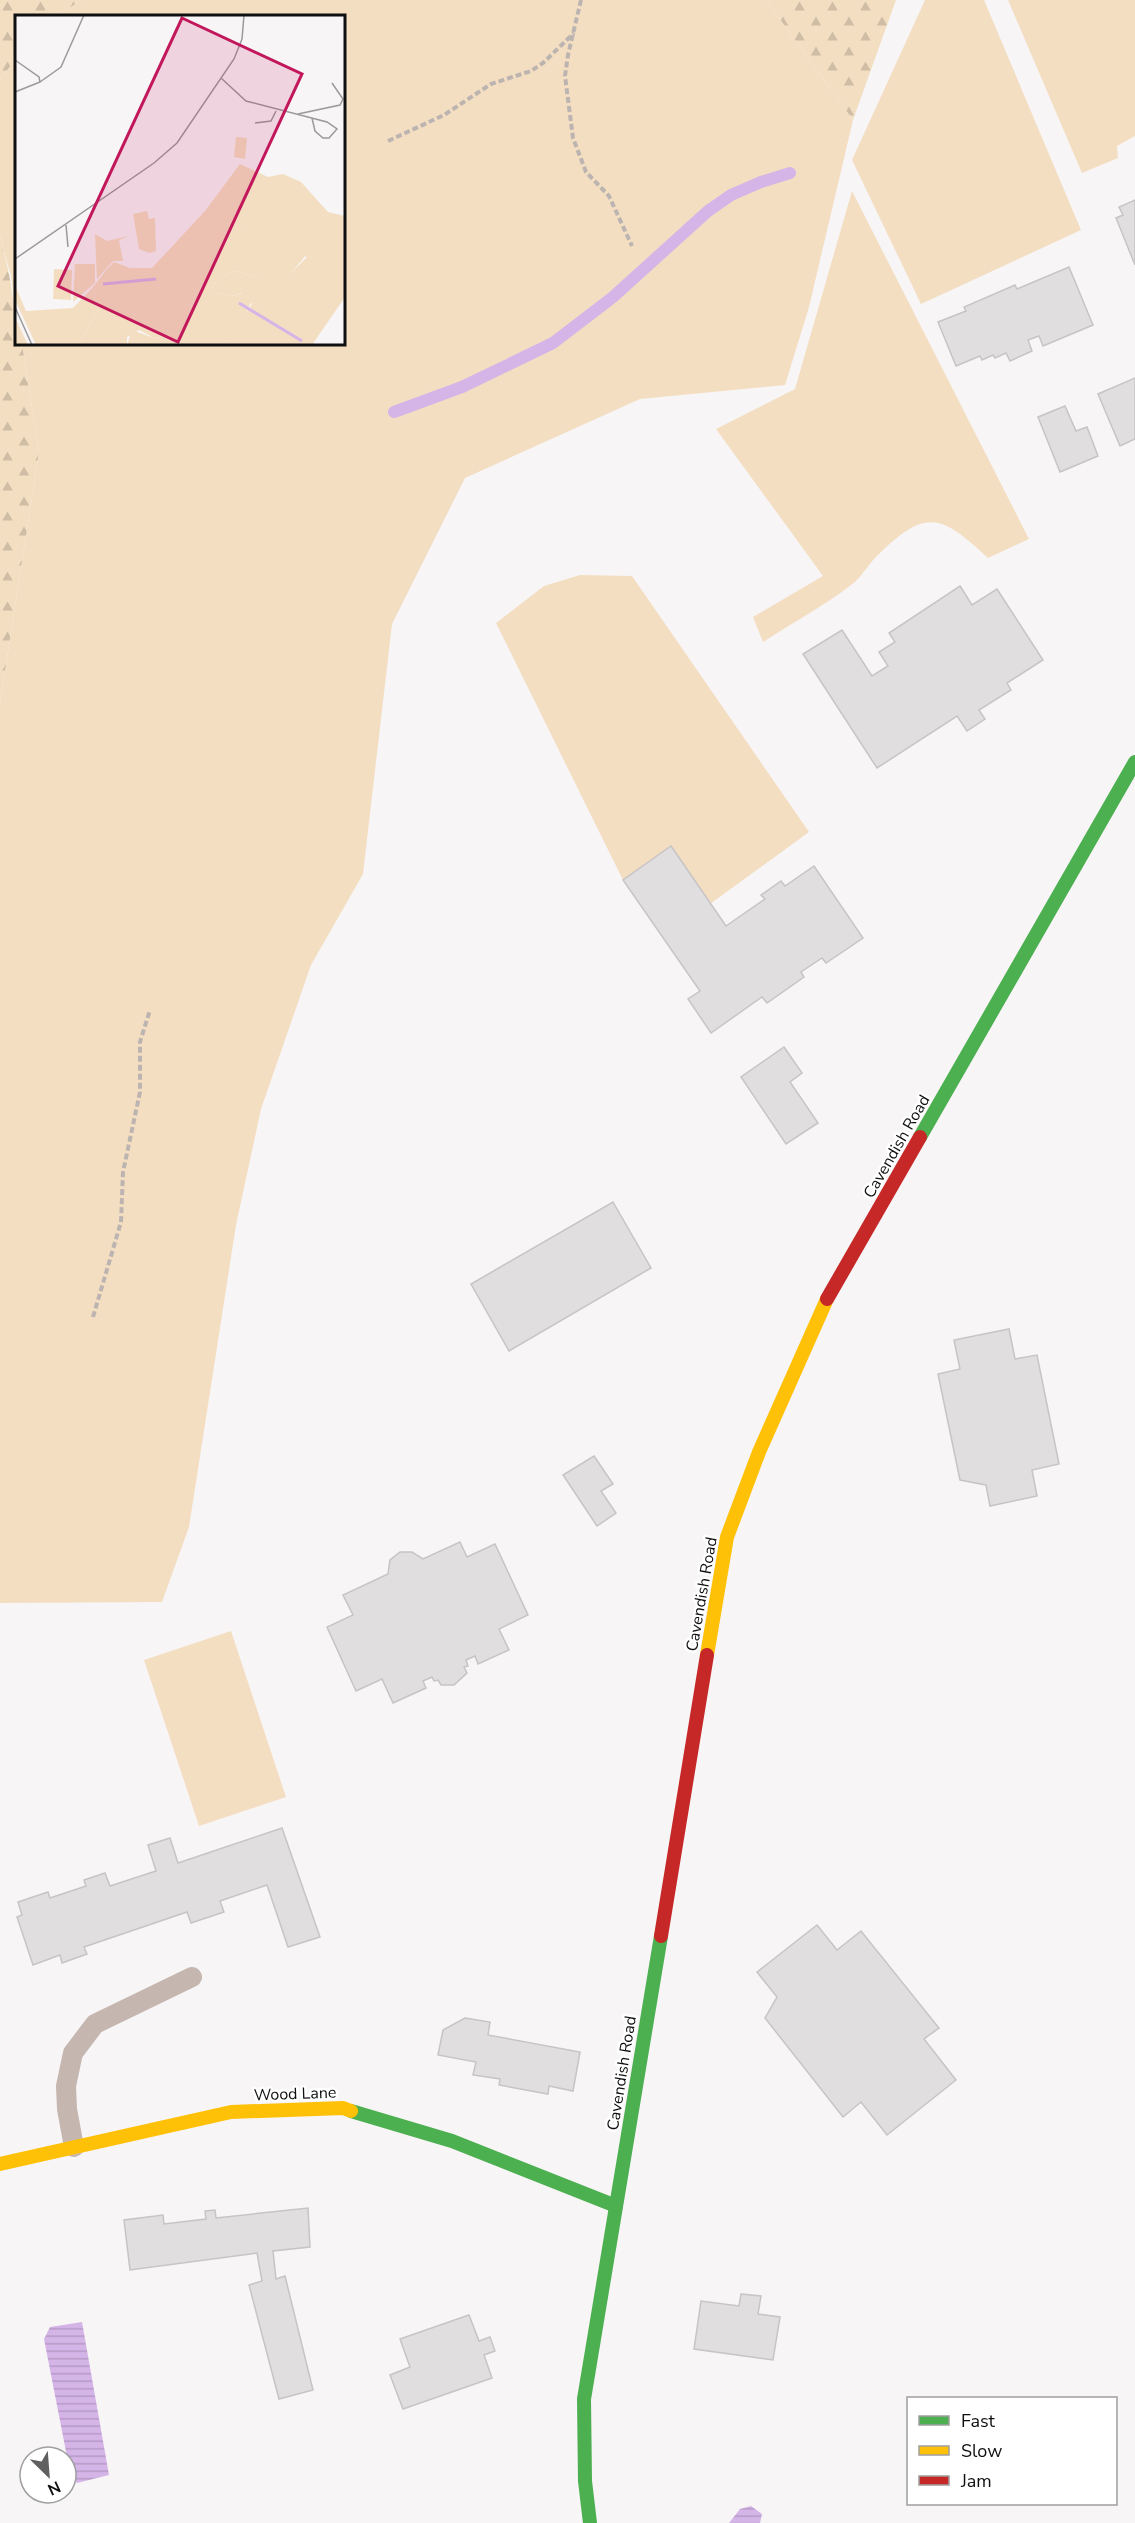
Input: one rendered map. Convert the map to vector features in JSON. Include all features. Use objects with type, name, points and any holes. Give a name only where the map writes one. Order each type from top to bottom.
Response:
[{"type":"street","name":"Cavendish Road","points":[[590,2523],[585,2481],[584,2399],[726,1537],[759,1452],[828,1296],[1135,762]]},
{"type":"street","name":"Wood Lane","points":[[0,2164],[231,2112],[343,2108],[452,2141],[616,2206]]},
{"type":"lane","points":[[74,2147],[67,2109],[66,2086],[73,2053],[96,2024],[192,1977]]},
{"type":"path","points":[[581,0],[565,76],[573,138],[586,172],[609,196],[632,246]]},
{"type":"path","points":[[388,141],[444,115],[491,84],[531,71],[575,33]]},
{"type":"path","points":[[93,1317],[121,1222],[123,1172],[140,1092],[140,1042],[150,1010]]},
{"type":"green space","points":[[0,0],[82,0],[58,15],[15,15],[15,59],[0,80]]},
{"type":"green space","points":[[82,0],[766,0],[853,120],[809,307],[785,385],[640,399],[465,478],[392,624],[363,874],[311,965],[261,1109],[236,1225],[189,1527],[162,1602],[0,1603],[0,703],[39,452],[22,345],[345,345],[345,15],[58,15]]},
{"type":"green space","points":[[766,0],[896,0],[853,120]]},
{"type":"green space","points":[[925,0],[984,0],[1081,230],[921,304],[852,160]]},
{"type":"green space","points":[[1008,0],[1135,0],[1135,136],[1117,146],[1118,158],[1082,173]]},
{"type":"green space","points":[[15,59],[15,305],[11,276],[0,237],[0,80]]},
{"type":"green space","points":[[852,191],[1029,539],[988,558],[957,532],[944,525],[932,522],[920,524],[907,530],[893,541],[851,585],[763,642],[753,617],[823,576],[716,429],[795,389]]},
{"type":"green space","points":[[0,237],[12,290],[15,345],[22,345],[39,452],[0,703]]},
{"type":"green space","points":[[580,575],[632,576],[809,832],[710,904],[671,847],[623,880],[496,623],[544,586]]},
{"type":"green space","points":[[231,1631],[286,1797],[199,1826],[144,1660]]},
{"type":"shaded area","points":[[82,2322],[109,2475],[78,2483],[78,2445],[65,2445],[44,2339],[50,2327]]},
{"type":"shaded area","points":[[751,2506],[762,2514],[760,2523],[729,2523],[740,2509]]},
{"type":"building","points":[[1135,200],[1135,265],[1116,218],[1123,215],[1119,207]]},
{"type":"building","points":[[1069,267],[1093,325],[1043,346],[1039,336],[1028,340],[1032,351],[1010,361],[1006,353],[982,360],[980,356],[956,366],[938,322],[966,311],[964,307],[1015,285],[1017,289]]},
{"type":"building","points":[[1135,378],[1135,439],[1120,446],[1098,394]]},
{"type":"building","points":[[1065,406],[1076,431],[1087,427],[1098,456],[1060,472],[1038,417]]},
{"type":"building","points":[[960,586],[972,605],[997,589],[1043,660],[1007,683],[1011,690],[979,710],[985,719],[967,731],[957,716],[877,768],[803,654],[842,630],[872,676],[888,666],[879,652],[895,642],[889,633]]},
{"type":"building","points":[[671,846],[726,926],[765,899],[761,895],[781,881],[785,886],[814,866],[863,938],[826,963],[822,958],[801,972],[804,977],[767,1003],[762,997],[711,1033],[688,999],[700,991],[623,880]]},
{"type":"building","points":[[784,1047],[802,1073],[790,1082],[818,1123],[786,1144],[741,1077]]},
{"type":"building","points":[[613,1202],[651,1268],[509,1351],[471,1284]]},
{"type":"building","points":[[1009,1329],[1015,1359],[1037,1355],[1059,1464],[1032,1470],[1037,1496],[990,1506],[986,1485],[960,1480],[938,1374],[960,1369],[954,1340]]},
{"type":"building","points":[[594,1456],[613,1484],[601,1491],[616,1513],[597,1526],[563,1475]]},
{"type":"building","points":[[460,1542],[467,1557],[495,1544],[528,1615],[499,1629],[509,1650],[478,1664],[475,1656],[466,1660],[468,1666],[464,1667],[467,1673],[454,1685],[441,1685],[432,1677],[423,1681],[426,1688],[393,1703],[382,1679],[356,1691],[327,1627],[353,1615],[343,1595],[388,1574],[390,1560],[400,1552],[412,1552],[423,1559]]},
{"type":"building","points":[[282,1828],[320,1937],[288,1947],[267,1885],[220,1901],[224,1912],[191,1923],[187,1912],[84,1947],[87,1954],[62,1963],[60,1955],[33,1965],[17,1917],[22,1915],[18,1902],[48,1892],[50,1898],[86,1886],[84,1880],[105,1873],[110,1886],[156,1871],[148,1845],[170,1838],[178,1863]]},
{"type":"building","points":[[817,1925],[837,1950],[861,1931],[939,2028],[924,2039],[956,2080],[887,2135],[861,2102],[843,2117],[765,2018],[777,1997],[757,1972]]},
{"type":"building","points":[[465,2018],[490,2022],[488,2035],[580,2052],[573,2091],[549,2086],[548,2094],[499,2085],[500,2079],[473,2075],[476,2062],[438,2055],[443,2030]]},
{"type":"building","points":[[308,2208],[310,2247],[273,2251],[276,2279],[285,2276],[313,2390],[279,2399],[249,2285],[262,2281],[257,2253],[130,2270],[124,2220],[163,2215],[164,2224],[206,2219],[205,2211],[215,2210],[216,2218]]},
{"type":"building","points":[[741,2294],[761,2296],[758,2314],[780,2317],[773,2360],[694,2349],[701,2301],[739,2306]]},
{"type":"building","points":[[469,2315],[479,2341],[490,2337],[495,2351],[484,2355],[492,2378],[403,2409],[390,2375],[410,2367],[400,2339]]},
{"type":"waterway","points":[[394,412],[462,387],[553,343],[613,297],[708,211],[731,195],[790,173]]},
{"type":"traffic: fast","points":[[920,1137],[1135,762]]},
{"type":"traffic: fast","points":[[590,2523],[585,2481],[584,2399],[661,1936]]},
{"type":"traffic: fast","points":[[351,2111],[452,2141],[616,2206]]},
{"type":"traffic: slow","points":[[707,1655],[727,1537],[759,1452],[827,1299]]},
{"type":"traffic: slow","points":[[0,2164],[231,2112],[343,2108],[351,2111]]},
{"type":"traffic: jam","points":[[827,1299],[920,1137]]},
{"type":"traffic: jam","points":[[661,1936],[707,1655]]}]
